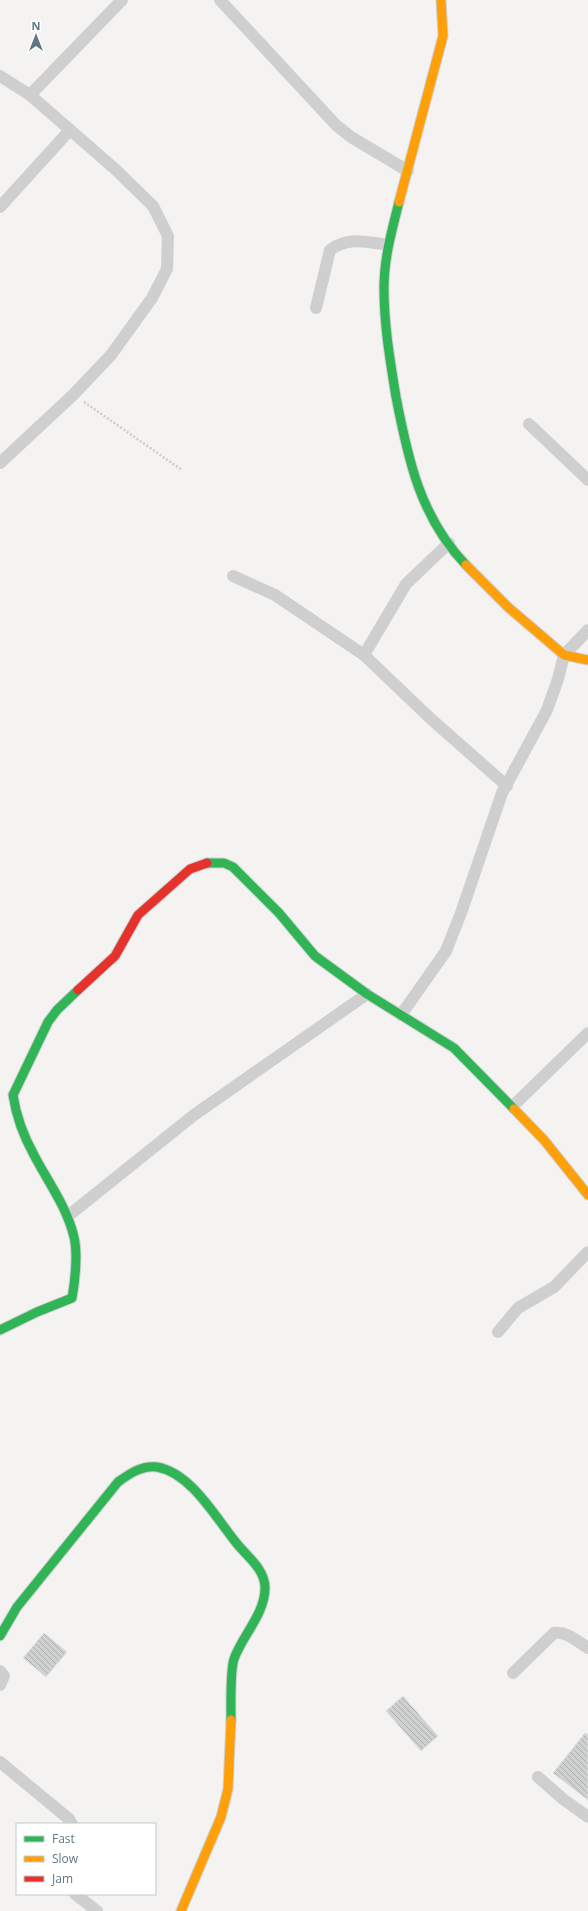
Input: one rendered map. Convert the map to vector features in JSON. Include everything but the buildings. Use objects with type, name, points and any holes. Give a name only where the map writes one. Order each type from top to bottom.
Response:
[{"type":"street","points":[[30,94],[122,0]]},
{"type":"street","points":[[220,0],[336,125],[351,137],[408,171]]},
{"type":"street","points":[[441,0],[443,36],[388,245],[384,287],[386,341],[402,427],[413,475],[438,528],[458,556],[509,608],[564,655],[588,660]]},
{"type":"street","points":[[0,76],[30,94],[153,206],[168,236],[167,269],[152,298],[111,356],[73,395],[0,463]]},
{"type":"street","points":[[0,207],[70,130]]},
{"type":"street","points":[[316,308],[330,250],[338,244],[352,241],[388,245]]},
{"type":"street","points":[[529,424],[588,480]]},
{"type":"street","points":[[364,655],[406,584],[449,543]]},
{"type":"street","points":[[233,576],[275,595],[364,655],[431,719],[508,786]]},
{"type":"street","points":[[401,1015],[446,951],[461,913],[500,800],[548,710],[564,655],[588,630]]},
{"type":"street","points":[[0,1330],[37,1312],[72,1298],[75,1280],[75,1239],[68,1216],[33,1154],[15,1108],[13,1096],[15,1090],[40,1037],[52,1016],[116,956],[138,915],[190,869],[207,863],[224,863],[233,867],[279,913],[315,956],[367,994],[454,1048],[513,1106],[544,1140],[588,1195]]},
{"type":"street","points":[[68,1216],[194,1115],[367,994]]},
{"type":"street","points":[[513,1106],[588,1033]]},
{"type":"street","points":[[498,1332],[518,1308],[554,1286],[588,1252]]},
{"type":"street","points":[[0,1636],[17,1608],[118,1482],[136,1470],[156,1467],[172,1472],[208,1505],[238,1545],[260,1570],[265,1582],[265,1592],[262,1604],[238,1647],[233,1661],[228,1789],[221,1817],[181,1911]]},
{"type":"street","points":[[514,1673],[554,1633],[560,1632],[568,1635],[588,1648]]},
{"type":"street","points":[[0,1671],[4,1676],[0,1685]]},
{"type":"street","points":[[0,1762],[70,1819],[72,1823]]},
{"type":"street","points":[[538,1777],[563,1799],[588,1817]]},
{"type":"street","points":[[76,1895],[97,1911]]},
{"type":"path","points":[[73,395],[182,470]]},
{"type":"traffic: fast","points":[[399,202],[391,234],[384,277],[386,329],[396,397],[411,465],[418,486],[437,527],[450,547],[466,565]]},
{"type":"traffic: fast","points":[[207,863],[224,863],[233,867],[279,913],[315,956],[367,994],[454,1048],[514,1109]]},
{"type":"traffic: fast","points":[[0,1330],[37,1312],[72,1298],[76,1251],[71,1226],[57,1195],[27,1141],[18,1118],[13,1095],[48,1022],[57,1010],[78,990]]},
{"type":"traffic: fast","points":[[0,1636],[17,1607],[118,1482],[131,1473],[146,1467],[157,1467],[170,1471],[181,1478],[203,1499],[238,1545],[256,1565],[264,1582],[264,1598],[261,1607],[234,1659],[231,1680],[231,1720]]},
{"type":"traffic: slow","points":[[399,202],[443,36],[441,0]]},
{"type":"traffic: slow","points":[[466,565],[509,608],[564,655],[588,660]]},
{"type":"traffic: slow","points":[[514,1109],[544,1140],[588,1195]]},
{"type":"traffic: slow","points":[[181,1911],[221,1817],[228,1789],[231,1720]]},
{"type":"traffic: jam","points":[[78,990],[115,956],[138,915],[190,869],[207,863]]}]
